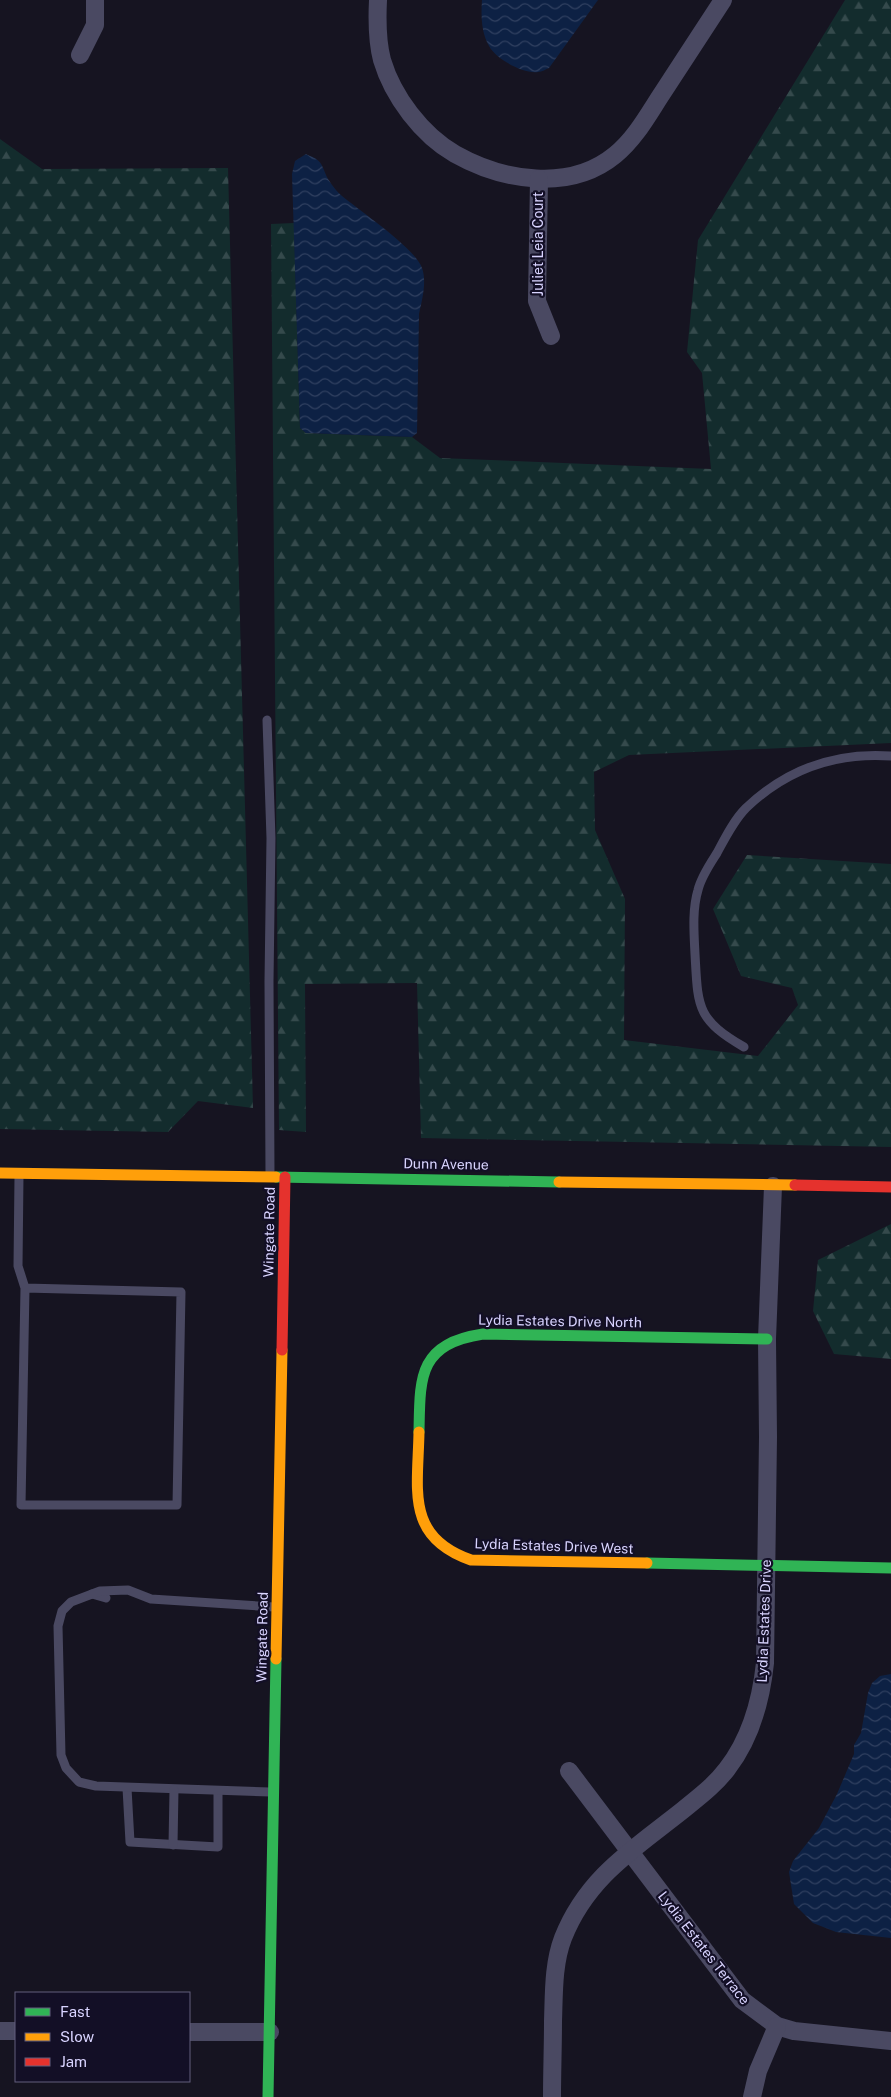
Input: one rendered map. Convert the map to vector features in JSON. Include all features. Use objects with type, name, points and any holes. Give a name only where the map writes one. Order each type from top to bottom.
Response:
[{"type":"street","points":[[80,55],[95,25],[95,0]]},
{"type":"street","points":[[378,0],[377,27],[382,60],[393,85],[406,107],[426,130],[454,153],[483,167],[518,177],[539,179],[564,178],[588,170],[615,155],[636,134],[723,0]]},
{"type":"street","name":"Juliet Leia Court","points":[[539,179],[537,300],[551,336]]},
{"type":"street","name":"Dunn Avenue","points":[[0,1173],[891,1187]]},
{"type":"street","name":"Wingate Road","points":[[268,2097],[285,1177]]},
{"type":"street","name":"Lydia Estates Drive","points":[[552,2097],[554,1985],[562,1939],[586,1894],[604,1874],[709,1789],[728,1768],[749,1731],[756,1714],[762,1688],[764,1662],[768,1429],[767,1339],[773,1186]]},
{"type":"street","name":"Lydia Estates Drive North","points":[[419,1456],[420,1389],[423,1371],[434,1355],[446,1343],[464,1336],[483,1334],[767,1339]]},
{"type":"street","name":"Lydia Estates Drive West","points":[[419,1456],[418,1502],[421,1520],[430,1535],[440,1546],[455,1555],[471,1560],[891,1568]]},
{"type":"street","name":"Lydia Estates Terrace","points":[[569,1772],[742,2000],[777,2026],[794,2030],[891,2041]]},
{"type":"street","points":[[752,2097],[758,2071],[777,2026]]},
{"type":"street","points":[[0,2031],[15,2031]]},
{"type":"street","points":[[190,2032],[270,2032]]},
{"type":"lane","points":[[266,720],[271,838],[268,981],[270,1176]]},
{"type":"lane","points":[[744,1048],[723,1035],[709,1022],[698,995],[694,914],[698,889],[708,868],[745,809],[772,788],[809,766],[839,758],[868,755],[891,756]]},
{"type":"lane","points":[[19,1173],[18,1266],[25,1288],[21,1505],[177,1505],[181,1292],[25,1288]]},
{"type":"lane","points":[[274,1792],[126,1788],[96,1786],[79,1782],[66,1768],[61,1755],[58,1626],[62,1611],[71,1602],[100,1591],[128,1590],[151,1599],[181,1602],[277,1607]]},
{"type":"lane","points":[[92,1594],[106,1598]]},
{"type":"lane","points":[[132,1598],[146,1596]]},
{"type":"lane","points":[[126,1788],[130,1842],[218,1847],[218,1791]]},
{"type":"lane","points":[[173,1845],[174,1790]]},
{"type":"green space","points":[[845,0],[891,0],[891,743],[629,755],[594,772],[595,830],[625,899],[624,1040],[758,1056],[798,1005],[792,988],[741,976],[713,909],[747,855],[891,864],[891,1147],[421,1138],[417,983],[305,984],[306,1132],[279,1130],[271,224],[294,223],[300,428],[306,433],[412,437],[440,458],[711,469],[702,373],[687,352],[698,240]]},
{"type":"green space","points":[[0,139],[42,169],[228,168],[253,1108],[198,1101],[168,1132],[0,1129]]},
{"type":"green space","points":[[891,1224],[891,1359],[834,1354],[813,1311],[818,1260]]},
{"type":"water","points":[[482,0],[598,0],[549,68],[532,72],[510,65],[492,51],[486,41],[483,29]]},
{"type":"water","points":[[306,154],[315,158],[320,163],[328,179],[340,194],[398,240],[409,250],[422,268],[424,285],[419,314],[417,433],[412,437],[306,433],[300,428],[292,174],[295,161]]},
{"type":"water","points":[[891,1674],[891,1938],[836,1932],[813,1923],[794,1904],[789,1872],[793,1861],[819,1828],[837,1794],[854,1754],[854,1745],[861,1733],[868,1693],[872,1683],[880,1676]]},
{"type":"traffic: fast","points":[[276,1177],[559,1182]]},
{"type":"traffic: fast","points":[[419,1432],[420,1395],[427,1366],[434,1355],[446,1346],[462,1339],[483,1334],[767,1339]]},
{"type":"traffic: fast","points":[[647,1563],[891,1568]]},
{"type":"traffic: fast","points":[[268,2097],[276,1659]]},
{"type":"traffic: slow","points":[[0,1173],[276,1177]]},
{"type":"traffic: slow","points":[[559,1182],[795,1185]]},
{"type":"traffic: slow","points":[[276,1659],[282,1350]]},
{"type":"traffic: slow","points":[[419,1432],[417,1473],[420,1509],[425,1525],[435,1538],[450,1550],[471,1560],[647,1563]]},
{"type":"traffic: jam","points":[[282,1350],[285,1177]]},
{"type":"traffic: jam","points":[[795,1185],[891,1187]]}]
